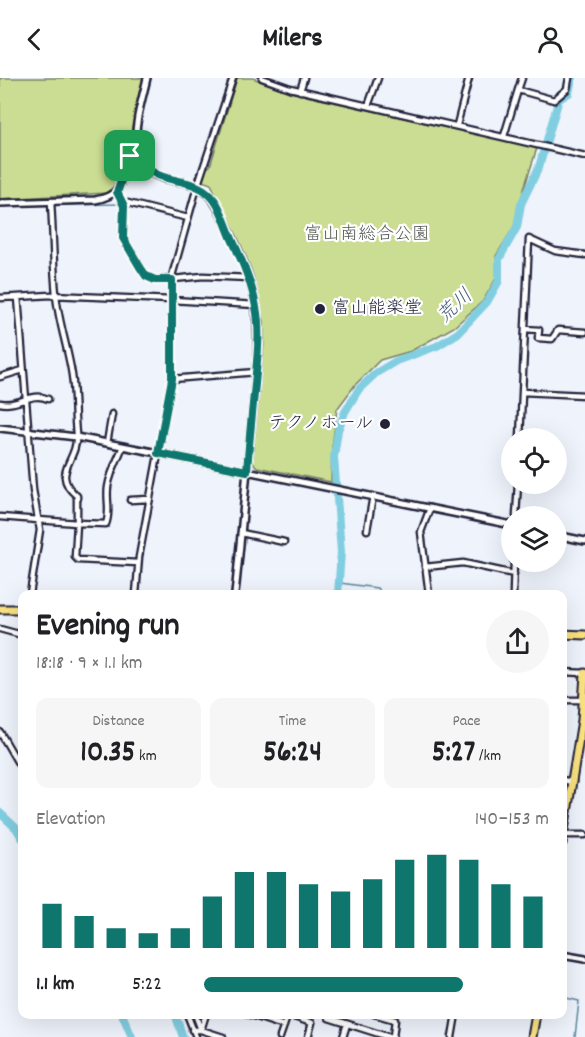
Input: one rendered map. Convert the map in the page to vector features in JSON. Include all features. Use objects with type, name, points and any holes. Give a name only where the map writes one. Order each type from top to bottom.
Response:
[{"type":"main road","points":[[0,609],[18,609]]},
{"type":"main road","points":[[567,634],[585,634]]},
{"type":"main road","points":[[567,816],[584,700],[585,673]]},
{"type":"main road","points":[[532,1037],[535,1019]]},
{"type":"street","points":[[147,78],[136,127],[141,163],[149,171],[161,177],[207,192],[216,202],[249,278],[256,305],[258,337],[256,372],[236,590]]},
{"type":"street","points":[[136,590],[138,563],[172,379],[172,279],[197,187],[233,78]]},
{"type":"street","points":[[262,78],[300,91],[585,156]]},
{"type":"street","points":[[300,91],[304,78]]},
{"type":"street","points":[[368,106],[378,78]]},
{"type":"street","points":[[457,125],[469,78]]},
{"type":"street","points":[[504,136],[522,78]]},
{"type":"street","points":[[518,90],[554,100],[567,89],[569,78]]},
{"type":"street","points":[[138,153],[130,156],[125,162],[117,192],[124,206],[123,238],[146,276],[155,280],[203,276],[249,278]]},
{"type":"street","points":[[0,203],[98,200],[117,192]]},
{"type":"street","points":[[51,202],[56,296],[72,376],[75,450],[65,470],[64,479],[69,490],[77,496],[75,557],[78,560],[138,563]]},
{"type":"street","points":[[124,206],[128,203],[188,218]]},
{"type":"street","points":[[520,428],[529,239],[555,251],[585,255]]},
{"type":"street","points":[[0,298],[56,296],[256,305]]},
{"type":"street","points":[[18,297],[33,490],[40,530],[31,590]]},
{"type":"street","points":[[525,329],[539,330],[538,338],[552,339],[558,330],[585,332]]},
{"type":"street","points":[[0,377],[23,370]]},
{"type":"street","points":[[172,379],[256,372]]},
{"type":"street","points":[[522,392],[585,395]]},
{"type":"street","points":[[0,403],[14,404],[39,396],[48,399]]},
{"type":"street","points":[[107,443],[112,414]]},
{"type":"street","points":[[0,428],[76,437],[501,523]]},
{"type":"street","points":[[0,518],[106,524],[110,515],[107,491],[123,446]]},
{"type":"street","points":[[367,530],[373,496]]},
{"type":"street","points":[[130,500],[150,499]]},
{"type":"street","points":[[428,590],[421,532],[430,508]]},
{"type":"street","points":[[241,533],[284,542]]},
{"type":"street","points":[[567,537],[585,541]]},
{"type":"street","points":[[425,567],[463,563],[514,574],[513,590]]},
{"type":"street","points":[[0,628],[18,634]]},
{"type":"street","points":[[567,672],[585,673]]},
{"type":"street","points":[[567,699],[584,700]]},
{"type":"street","points":[[0,732],[18,763]]},
{"type":"street","points":[[567,781],[573,782]]},
{"type":"street","points":[[567,838],[585,835]]},
{"type":"street","points":[[567,956],[585,958]]},
{"type":"street","points":[[189,1019],[196,1037]]},
{"type":"street","points":[[197,1019],[201,1030]]},
{"type":"street","points":[[201,1030],[204,1019]]},
{"type":"street","points":[[263,1019],[284,1026]]},
{"type":"street","points":[[280,1037],[286,1019]]},
{"type":"street","points":[[301,1019],[312,1023],[308,1037]]},
{"type":"street","points":[[332,1019],[391,1037],[395,1020],[392,1019]]},
{"type":"street","points":[[452,1037],[455,1019]]},
{"type":"street","points":[[343,1037],[347,1024]]},
{"type":"street","points":[[192,1030],[201,1030],[223,1037]]},
{"type":"green space","points":[[0,78],[143,78],[132,127],[130,150],[122,158],[112,188],[106,193],[0,199]]},
{"type":"green space","name":"富山南総合公園","points":[[237,78],[253,78],[289,92],[537,148],[515,225],[496,256],[497,277],[483,301],[454,327],[411,351],[380,360],[355,385],[337,409],[332,447],[331,482],[257,467],[252,462],[264,343],[264,321],[250,267],[211,184],[202,181],[206,169],[210,166]]},
{"type":"waterway","name":"荒川","points":[[338,590],[341,552],[334,457],[338,430],[345,412],[359,389],[376,373],[396,361],[437,346],[458,333],[487,302],[499,281],[499,259],[517,227],[521,204],[539,167],[559,99],[569,93],[572,78]]},
{"type":"waterway","points":[[0,206],[122,204]]},
{"type":"waterway","points":[[126,206],[128,242]]},
{"type":"waterway","points":[[145,270],[152,276],[170,277]]},
{"type":"waterway","points":[[211,274],[242,275]]},
{"type":"waterway","points":[[340,583],[379,590]]},
{"type":"waterway","points":[[0,813],[18,831]]},
{"type":"waterway","points":[[567,998],[579,1001],[575,1037]]},
{"type":"waterway","points":[[124,1019],[132,1037]]},
{"type":"waterway","name":"荒川","points":[[177,1019],[183,1037]]},
{"type":"place","name":"富山能楽堂","points":[[320,309]]},
{"type":"place","name":"テクノホール","points":[[385,424]]},
{"type":"route","points":[[138,153],[141,163],[149,171],[207,192],[216,202],[246,269],[258,318],[256,372],[247,471],[158,453],[172,379],[172,280],[155,280],[146,276],[123,238],[124,206],[117,192],[125,162],[130,156],[138,153]]}]
